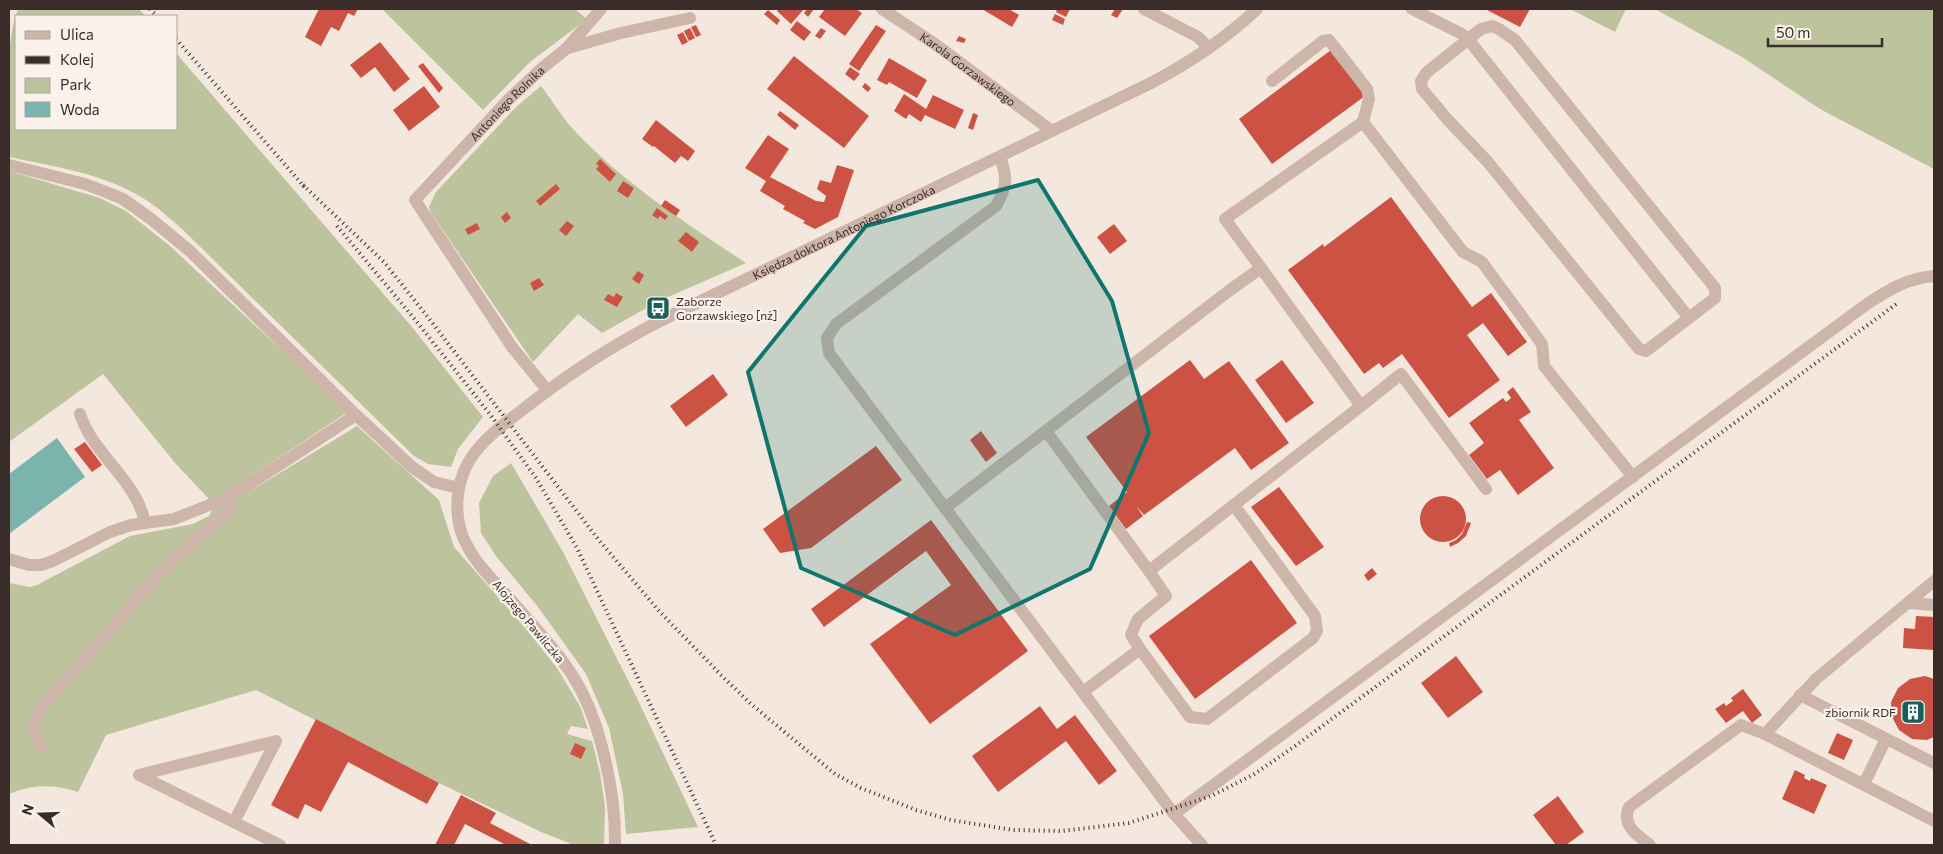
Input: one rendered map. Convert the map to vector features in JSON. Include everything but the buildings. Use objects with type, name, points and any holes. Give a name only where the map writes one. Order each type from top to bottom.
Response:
[{"type":"street","name":"Antoniego Rolnika","points":[[547,390],[512,347],[415,200],[508,100],[567,48],[601,9]]},
{"type":"street","name":"Karola Gorzawskiego","points":[[882,9],[934,44],[1052,131]]},
{"type":"street","points":[[1144,9],[1198,37],[1209,48]]},
{"type":"street","name":"Księdza doktora Antoniego Korczoka","points":[[459,488],[470,460],[480,446],[495,432],[547,390],[619,342],[1159,79],[1209,48],[1257,9]]},
{"type":"street","points":[[1412,9],[1462,34],[1468,39],[1689,318]]},
{"type":"street","points":[[567,48],[621,32],[690,18]]},
{"type":"street","points":[[1492,26],[1515,40],[1716,288],[1715,298],[1646,350],[1639,349],[1487,161],[1447,119],[1422,89],[1421,81],[1426,73],[1468,39],[1481,29],[1492,26]]},
{"type":"street","points":[[1272,81],[1323,42],[1329,40],[1367,89],[1369,99],[1363,122],[1225,219],[1360,406]]},
{"type":"street","points":[[1363,122],[1463,252],[1482,262],[1542,344],[1544,366],[1633,477]]},
{"type":"street","points":[[1000,157],[1006,172],[1005,190],[996,206],[836,324],[826,338],[829,353],[1174,814],[1202,845]]},
{"type":"street","points":[[9,165],[85,184],[124,200],[150,218],[191,252],[356,415],[424,477],[434,482],[459,488]]},
{"type":"street","points":[[945,508],[1260,268]]},
{"type":"street","points":[[1174,814],[1867,304],[1893,287],[1922,276],[1934,276]]},
{"type":"street","points":[[1149,572],[1401,374],[1486,489]]},
{"type":"street","points":[[80,414],[90,436],[138,501],[145,523]]},
{"type":"street","points":[[9,559],[29,566],[40,565],[53,561],[110,532],[130,525],[174,519],[227,497],[250,484],[356,415]]},
{"type":"street","points":[[1046,431],[1166,596],[1138,619],[1131,635],[1190,717],[1207,719],[1313,638],[1317,631],[1315,616],[1234,505]]},
{"type":"street","name":"Alojzego Pawliczka","points":[[459,488],[458,518],[468,547],[475,558],[558,654],[575,680],[587,705],[598,734],[612,799],[615,845]]},
{"type":"street","points":[[41,746],[34,732],[33,720],[41,709],[160,573],[232,508],[227,497]]},
{"type":"street","points":[[1765,734],[1816,679],[1934,581]]},
{"type":"street","points":[[1908,603],[1934,606]]},
{"type":"street","points":[[1083,692],[1140,649]]},
{"type":"street","points":[[1800,695],[1934,763]]},
{"type":"street","points":[[1650,845],[1634,833],[1628,824],[1626,819],[1629,807],[1741,725],[1765,734],[1934,821]]},
{"type":"street","points":[[1864,784],[1886,739]]},
{"type":"street","points":[[234,822],[276,741],[140,775],[157,784],[280,845]]},
{"type":"highlighted area","points":[[1038,180],[1112,301],[1149,433],[1090,569],[955,635],[801,568],[748,372],[866,226]]},
{"type":"green space","points":[[18,9],[139,9],[144,15],[16,15]]},
{"type":"green space","points":[[382,9],[575,9],[587,19],[530,62],[483,110]]},
{"type":"green space","points":[[1570,9],[1626,9],[1615,32]]},
{"type":"green space","points":[[1655,9],[1934,9],[1934,169],[1820,109],[1742,57]]},
{"type":"green space","points":[[15,19],[15,130],[178,130],[178,55],[412,327],[483,417],[458,449],[451,467],[428,464],[414,456],[182,229],[153,205],[133,192],[99,178],[63,168],[9,157],[9,62]]},
{"type":"green space","points":[[541,86],[564,119],[592,149],[634,185],[746,263],[659,301],[602,333],[578,314],[533,362],[431,213],[429,207],[436,192],[516,107]]},
{"type":"green space","points":[[9,171],[100,198],[126,211],[170,246],[348,412],[241,483],[252,490],[357,426],[439,500],[454,547],[527,630],[557,668],[580,706],[588,729],[571,726],[567,734],[592,741],[600,773],[605,807],[604,845],[574,845],[539,831],[439,783],[256,690],[106,735],[78,792],[44,786],[27,788],[9,794],[9,583],[30,587],[37,585],[130,536],[193,524],[209,516],[213,508],[210,500],[175,463],[103,374],[9,442]]},
{"type":"green space","points":[[511,463],[563,552],[636,696],[698,827],[626,834],[623,794],[609,728],[586,674],[538,607],[496,556],[481,533],[479,503],[493,476]]},
{"type":"water","points":[[57,438],[85,477],[9,534],[9,474]]},
{"type":"railway","points":[[150,9],[156,15]]},
{"type":"railway","points":[[178,41],[307,190]]},
{"type":"railway","points":[[303,185],[384,262],[598,539],[659,611],[751,704],[835,774],[861,788],[916,810],[951,820],[1013,830],[1062,831],[1129,823],[1211,796],[1253,775],[1899,302]]},
{"type":"railway","points":[[337,226],[417,322],[489,413],[536,478],[577,548],[716,845]]},
{"type":"place","name":"Zaborze Gorzawskiego [nż]","points":[[658,308]]},
{"type":"place","name":"zbiornik RDF","points":[[1913,712]]}]
